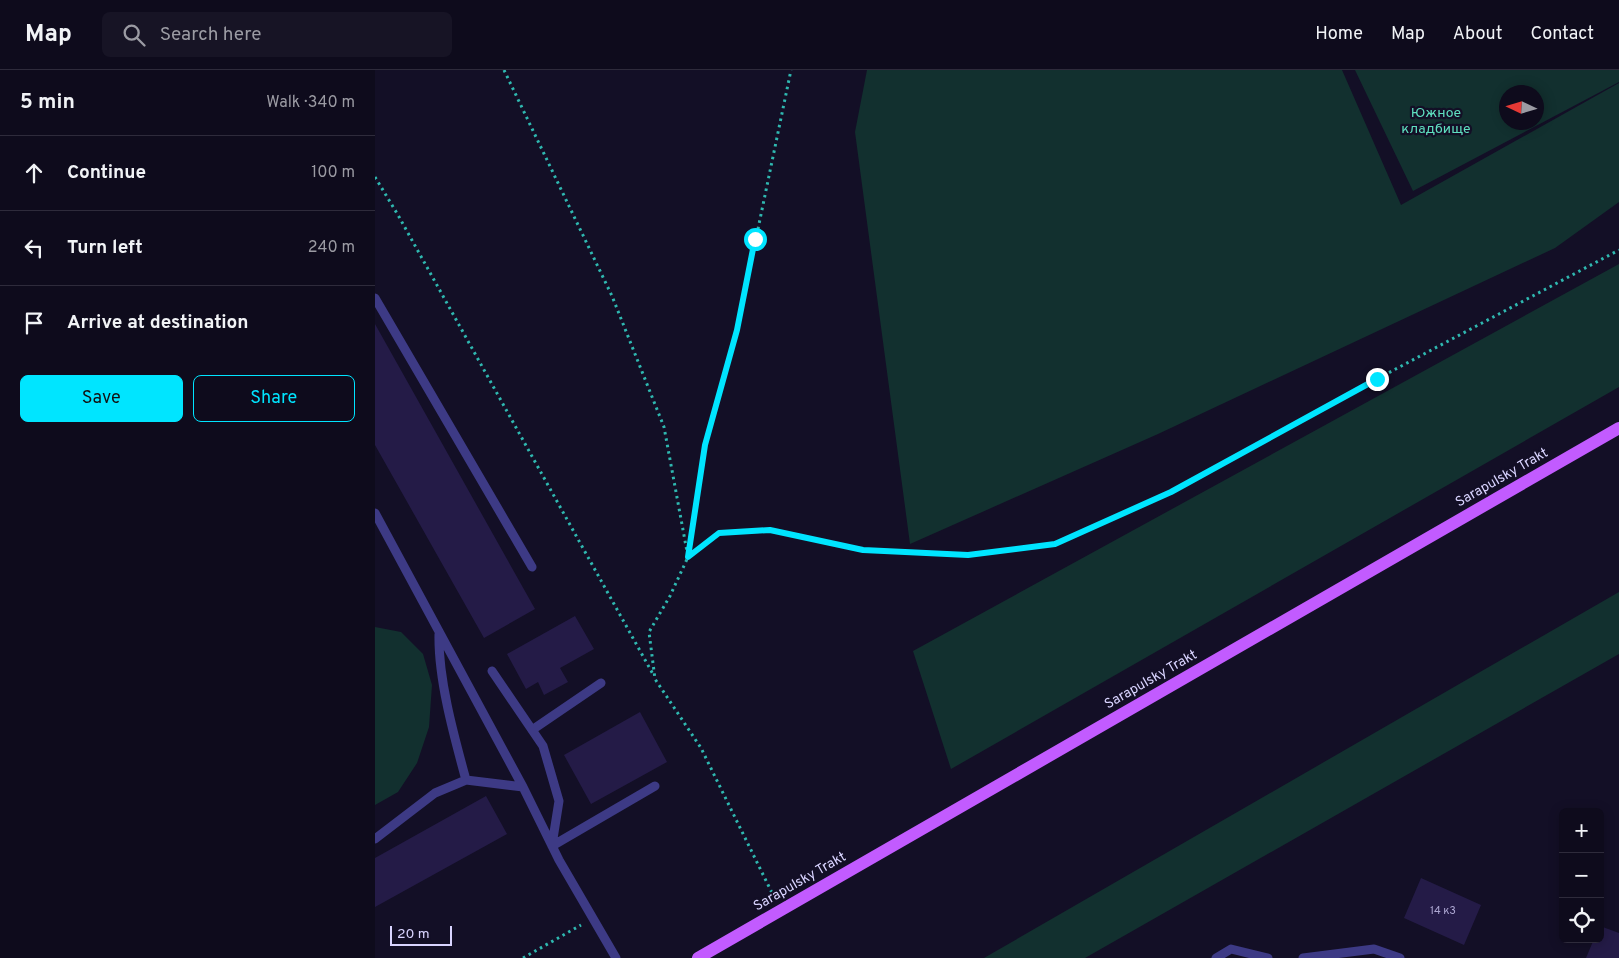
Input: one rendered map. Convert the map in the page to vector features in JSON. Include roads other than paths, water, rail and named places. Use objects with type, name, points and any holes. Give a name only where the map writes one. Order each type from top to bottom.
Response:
[{"type":"main road","name":"Sarapulsky Trakt","points":[[698,958],[1619,428]]},
{"type":"lane","points":[[375,298],[532,567]]},
{"type":"lane","points":[[375,514],[523,787],[552,846],[616,958]]},
{"type":"lane","points":[[439,631],[438,656],[456,744],[467,780]]},
{"type":"lane","points":[[492,671],[543,746],[559,801],[552,846]]},
{"type":"lane","points":[[532,730],[601,683]]},
{"type":"lane","points":[[375,839],[435,793],[467,780],[523,787]]},
{"type":"lane","points":[[552,846],[655,786]]},
{"type":"lane","points":[[1216,958],[1231,949],[1268,958]]},
{"type":"lane","points":[[1303,958],[1374,949],[1400,958]]},
{"type":"park label","name":"Южное кладбище","points":[[1436,122]]}]
